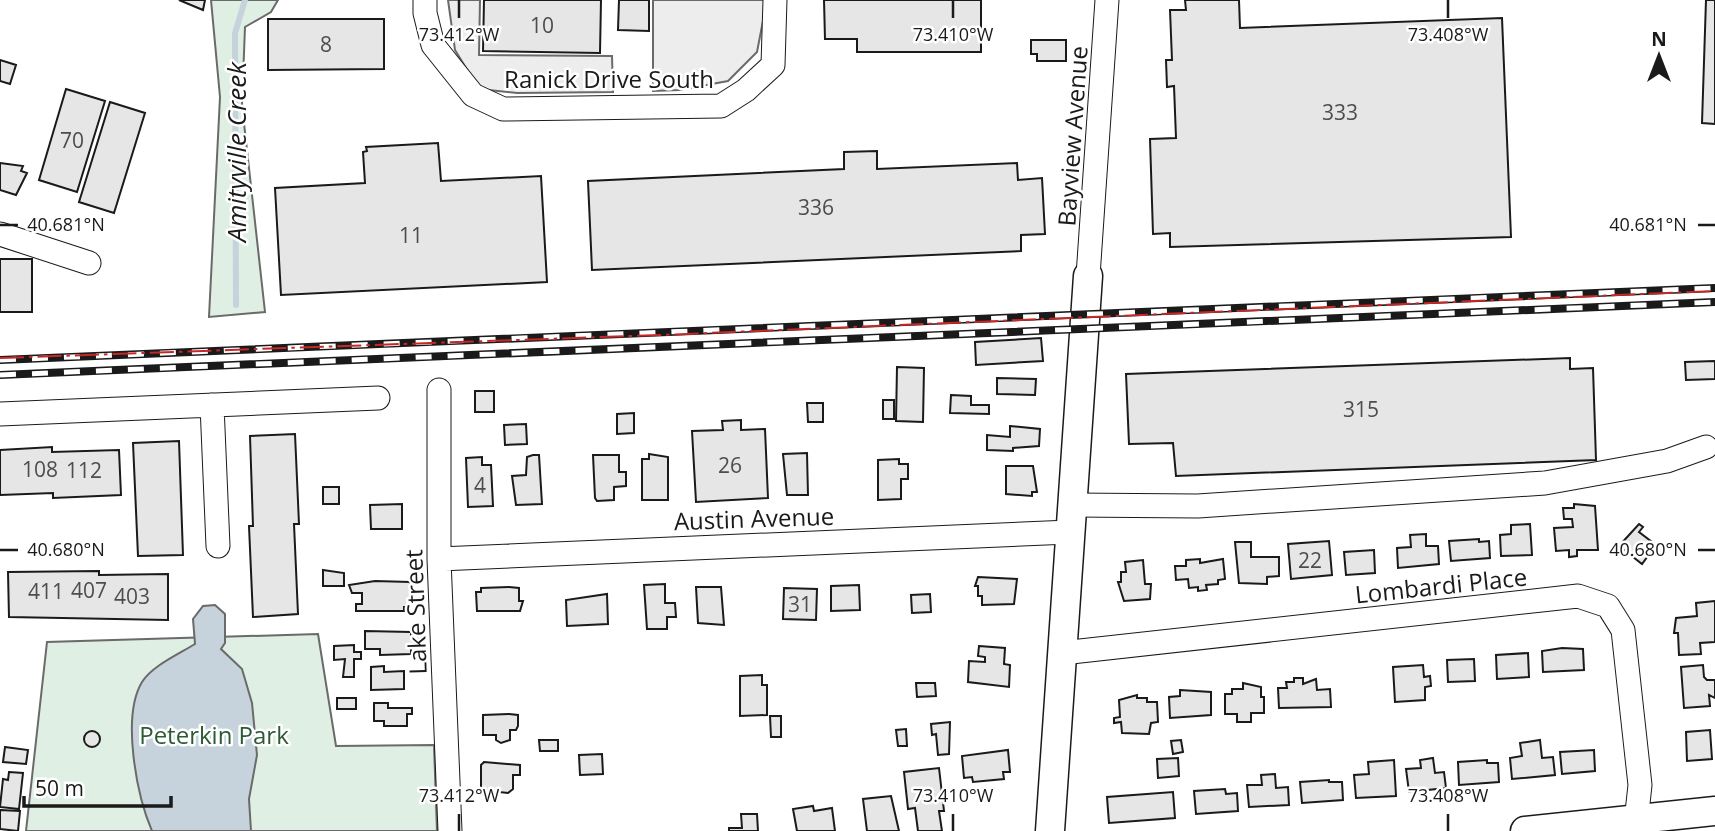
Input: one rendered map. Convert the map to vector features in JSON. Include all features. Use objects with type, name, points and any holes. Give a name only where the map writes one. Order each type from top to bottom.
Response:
[{"type":"main road","points":[[1050,831],[1088,276]]},
{"type":"main road","points":[[1525,831],[1635,825],[1715,811]]},
{"type":"street","name":"Ranick Drive South","points":[[425,0],[433,45],[473,95],[503,109],[721,106],[746,90],[773,65],[775,0]]},
{"type":"street","name":"Bayview Avenue","points":[[1088,276],[1107,0]]},
{"type":"street","points":[[0,234],[89,263]]},
{"type":"street","name":"Lake Street","points":[[439,390],[439,559],[450,831]]},
{"type":"street","points":[[0,414],[378,398]]},
{"type":"street","points":[[212,405],[218,546]]},
{"type":"street","name":"Austin Avenue","points":[[439,559],[1071,519],[1198,506],[1545,483],[1667,461],[1706,447]]},
{"type":"street","name":"Lombardi Place","points":[[1062,653],[1578,596],[1608,606],[1623,630],[1640,786],[1635,825]]},
{"type":"green space","points":[[211,0],[278,0],[271,12],[245,27],[242,105],[265,312],[209,317],[220,97]]},
{"type":"green space","name":"Peterkin Park","points":[[318,634],[336,746],[434,745],[437,831],[26,831],[47,642]]},
{"type":"shaded area","points":[[448,0],[480,0],[479,55],[612,56],[613,92],[517,93],[479,89],[455,50]]},
{"type":"shaded area","points":[[653,0],[767,0],[757,52],[728,81],[679,90],[653,91]]},
{"type":"shaded area","points":[[215,605],[225,614],[225,643],[221,649],[242,669],[252,703],[257,755],[249,799],[251,831],[152,831],[141,798],[134,756],[132,735],[136,697],[146,676],[195,644],[193,619],[203,606]]},
{"type":"building","points":[[179,0],[205,0],[203,10]]},
{"type":"building","points":[[484,0],[601,0],[600,53],[483,51]]},
{"type":"building","points":[[619,0],[649,0],[649,31],[618,30]]},
{"type":"building","points":[[824,0],[981,0],[981,52],[857,52],[857,39],[825,39]]},
{"type":"building","points":[[1185,0],[1239,0],[1240,28],[1502,18],[1511,237],[1170,247],[1170,233],[1153,234],[1150,139],[1176,138],[1174,86],[1167,87],[1166,60],[1172,60],[1170,10],[1186,10]]},
{"type":"building","points":[[1706,0],[1715,0],[1715,124],[1702,123]]},
{"type":"building","points":[[268,19],[384,19],[384,69],[268,70]]},
{"type":"building","points":[[1031,40],[1066,40],[1066,61],[1037,61],[1037,54],[1031,54]]},
{"type":"building","points":[[0,60],[16,65],[10,84],[0,81]]},
{"type":"building","points":[[66,89],[105,101],[77,192],[39,180]]},
{"type":"building","points":[[110,102],[145,113],[114,213],[79,202]]},
{"type":"building","points":[[438,143],[441,181],[541,176],[547,282],[281,295],[275,188],[365,183],[363,152],[367,151],[366,147]]},
{"type":"building","points":[[877,151],[877,169],[1017,163],[1018,180],[1042,178],[1045,234],[1021,235],[1021,251],[592,270],[588,181],[844,169],[844,152]]},
{"type":"building","points":[[0,163],[23,166],[21,171],[27,173],[16,195],[0,190]]},
{"type":"building","points":[[0,259],[32,259],[32,312],[0,312]]},
{"type":"building","points":[[1041,338],[1043,361],[976,365],[975,342]]},
{"type":"building","points":[[1570,358],[1570,369],[1593,368],[1596,460],[1176,476],[1173,443],[1129,444],[1126,374]]},
{"type":"building","points":[[1715,361],[1715,379],[1686,380],[1685,362]]},
{"type":"building","points":[[897,367],[924,368],[923,422],[896,421]]},
{"type":"building","points":[[997,378],[1036,379],[1035,395],[997,394]]},
{"type":"building","points":[[475,391],[494,391],[494,412],[475,412]]},
{"type":"building","points":[[951,395],[971,396],[971,405],[989,405],[989,414],[950,413]]},
{"type":"building","points":[[883,400],[894,400],[894,419],[883,419]]},
{"type":"building","points":[[807,403],[823,403],[823,422],[808,422]]},
{"type":"building","points":[[634,413],[634,433],[617,434],[617,414]]},
{"type":"building","points":[[741,420],[741,430],[765,429],[768,498],[696,502],[692,431],[723,430],[722,421]]},
{"type":"building","points":[[526,424],[527,444],[505,445],[504,425]]},
{"type":"building","points":[[1010,426],[1040,429],[1039,446],[1013,448],[1013,451],[987,450],[987,435],[1010,437]]},
{"type":"building","points":[[295,434],[299,524],[294,524],[298,614],[253,617],[249,526],[253,526],[250,436]]},
{"type":"building","points":[[179,441],[183,555],[138,556],[133,443]]},
{"type":"building","points":[[52,447],[52,452],[119,450],[121,495],[53,498],[53,493],[0,495],[0,450]]},
{"type":"building","points":[[807,453],[808,495],[787,495],[783,454]]},
{"type":"building","points":[[649,454],[668,457],[668,500],[642,500],[642,459],[649,459]]},
{"type":"building","points":[[539,455],[542,504],[516,505],[512,476],[526,475],[527,457]]},
{"type":"building","points":[[593,455],[619,455],[619,472],[626,472],[626,486],[614,487],[614,500],[597,501],[595,498]]},
{"type":"building","points":[[482,457],[482,465],[491,465],[493,506],[468,507],[466,458]]},
{"type":"building","points":[[899,459],[899,464],[908,464],[908,479],[901,479],[901,499],[878,500],[878,460]]},
{"type":"building","points":[[1006,466],[1033,466],[1037,492],[1032,492],[1032,496],[1006,494]]},
{"type":"building","points":[[323,487],[339,487],[339,504],[323,504]]},
{"type":"building","points":[[402,504],[402,529],[371,529],[370,505]]},
{"type":"building","points":[[1574,504],[1595,506],[1598,550],[1577,550],[1577,556],[1569,557],[1569,550],[1556,551],[1554,528],[1573,527],[1572,519],[1564,519],[1563,508],[1574,508]]},
{"type":"building","points":[[1530,524],[1532,555],[1501,556],[1500,535],[1511,534],[1511,525]]},
{"type":"building","points":[[1639,524],[1643,527],[1639,532],[1656,545],[1642,564],[1619,546]]},
{"type":"building","points":[[1426,534],[1426,546],[1438,546],[1439,564],[1398,568],[1397,548],[1411,547],[1410,535]]},
{"type":"building","points":[[1479,539],[1479,542],[1489,541],[1490,558],[1451,561],[1449,541]]},
{"type":"building","points":[[1329,541],[1332,575],[1291,579],[1288,544]]},
{"type":"building","points":[[1235,542],[1251,542],[1251,557],[1279,557],[1279,576],[1267,577],[1267,584],[1239,583]]},
{"type":"building","points":[[1374,550],[1375,573],[1346,575],[1344,552]]},
{"type":"building","points":[[1200,559],[1200,563],[1223,559],[1225,579],[1218,580],[1218,584],[1206,585],[1207,590],[1198,591],[1198,587],[1189,588],[1188,579],[1176,580],[1175,566],[1186,566],[1186,560]]},
{"type":"building","points":[[1143,560],[1145,584],[1151,584],[1150,599],[1124,601],[1118,582],[1121,582],[1121,572],[1126,572],[1125,562]]},
{"type":"building","points":[[323,570],[344,573],[344,586],[323,586]]},
{"type":"building","points":[[99,571],[99,575],[168,574],[168,620],[9,617],[8,572]]},
{"type":"building","points":[[978,577],[1017,579],[1014,604],[982,605],[982,596],[978,596],[978,586],[975,586]]},
{"type":"building","points":[[375,581],[410,582],[410,607],[404,607],[404,611],[356,611],[356,604],[362,604],[362,593],[352,593],[349,585]]},
{"type":"building","points":[[665,584],[665,603],[675,603],[676,617],[667,617],[667,629],[647,629],[644,585]]},
{"type":"building","points":[[859,585],[860,610],[831,611],[831,586]]},
{"type":"building","points":[[696,587],[721,587],[724,625],[698,623]]},
{"type":"building","points":[[481,588],[519,588],[519,601],[523,601],[520,611],[477,611],[476,592],[481,592]]},
{"type":"building","points":[[784,588],[817,589],[816,620],[783,619]]},
{"type":"building","points":[[607,594],[608,624],[567,626],[566,600]]},
{"type":"building","points":[[930,594],[931,612],[912,613],[911,595]]},
{"type":"building","points":[[1715,601],[1715,642],[1700,643],[1701,654],[1679,655],[1678,633],[1674,633],[1676,618],[1697,616],[1696,603]]},
{"type":"building","points":[[365,631],[411,632],[411,635],[421,635],[421,642],[411,644],[411,654],[380,655],[380,649],[365,649]]},
{"type":"building","points":[[354,645],[354,652],[361,652],[361,659],[354,659],[354,677],[343,677],[345,659],[334,660],[334,646]]},
{"type":"building","points":[[979,646],[1005,648],[1004,664],[1010,665],[1009,687],[968,682],[969,661],[985,662],[985,657],[978,656]]},
{"type":"building","points":[[1583,649],[1584,670],[1543,672],[1542,651]]},
{"type":"building","points":[[1528,653],[1529,677],[1497,679],[1496,655]]},
{"type":"building","points":[[1474,659],[1475,681],[1448,682],[1447,660]]},
{"type":"building","points":[[1423,665],[1424,677],[1430,676],[1431,686],[1425,687],[1425,700],[1395,702],[1393,667]]},
{"type":"building","points":[[1703,665],[1704,677],[1707,680],[1715,680],[1715,698],[1709,695],[1710,706],[1684,708],[1681,667]]},
{"type":"building","points":[[384,666],[384,672],[404,671],[404,689],[371,690],[371,667]]},
{"type":"building","points":[[762,675],[762,685],[767,685],[767,715],[740,716],[740,676]]},
{"type":"building","points":[[1294,678],[1303,678],[1303,684],[1316,679],[1317,690],[1330,689],[1331,707],[1279,708],[1278,688],[1287,688],[1286,682],[1294,682]]},
{"type":"building","points":[[916,683],[935,683],[936,696],[917,697]]},
{"type":"building","points":[[1243,683],[1261,687],[1261,697],[1264,697],[1264,713],[1251,713],[1251,722],[1237,722],[1237,714],[1225,714],[1225,694],[1232,694],[1232,689],[1243,689]]},
{"type":"building","points":[[1180,690],[1211,692],[1211,715],[1170,718],[1169,697],[1180,696]]},
{"type":"building","points":[[1137,695],[1137,698],[1147,698],[1147,702],[1157,702],[1158,722],[1151,723],[1149,734],[1122,733],[1121,722],[1114,723],[1114,718],[1120,717],[1119,700]]},
{"type":"building","points":[[337,698],[356,698],[356,709],[337,709]]},
{"type":"building","points":[[374,703],[388,703],[388,708],[412,708],[412,714],[407,714],[407,726],[384,726],[384,721],[374,721]]},
{"type":"building","points":[[483,715],[518,715],[518,726],[516,730],[510,730],[510,740],[501,743],[496,740],[496,735],[483,735]]},
{"type":"building","points":[[770,716],[781,716],[781,737],[771,737]]},
{"type":"building","points":[[950,722],[949,754],[938,755],[936,734],[932,735],[931,724]]},
{"type":"building","points":[[906,729],[907,746],[898,746],[896,730]]},
{"type":"building","points":[[1710,730],[1712,759],[1687,761],[1686,732]]},
{"type":"building","points":[[92,731],[98,733],[98,745],[92,747],[86,745],[84,739],[86,733]]},
{"type":"building","points":[[539,740],[558,740],[558,751],[540,751]]},
{"type":"building","points":[[1181,740],[1183,752],[1173,754],[1171,741]]},
{"type":"building","points":[[1540,740],[1542,758],[1553,757],[1555,775],[1512,779],[1510,758],[1522,756],[1520,743]]},
{"type":"building","points":[[5,747],[28,750],[26,764],[3,762]]},
{"type":"building","points":[[1008,750],[1010,772],[1003,772],[1004,779],[973,782],[972,777],[964,778],[962,756]]},
{"type":"building","points":[[1594,750],[1595,771],[1562,774],[1560,752]]},
{"type":"building","points":[[602,754],[603,774],[580,775],[579,755]]},
{"type":"building","points":[[1178,758],[1179,776],[1158,778],[1157,759]]},
{"type":"building","points":[[1433,758],[1435,773],[1444,772],[1446,788],[1409,792],[1406,769],[1421,768],[1420,760]]},
{"type":"building","points":[[1394,760],[1396,796],[1356,798],[1354,775],[1369,774],[1368,762]]},
{"type":"building","points":[[1487,760],[1487,763],[1498,763],[1499,782],[1459,785],[1458,762]]},
{"type":"building","points":[[484,762],[520,765],[520,775],[513,775],[513,789],[508,793],[481,790],[481,765]]},
{"type":"building","points":[[939,768],[944,811],[939,811],[942,831],[918,831],[915,808],[908,809],[904,772]]},
{"type":"building","points":[[9,772],[23,773],[19,809],[0,807],[3,779],[8,780]]},
{"type":"building","points":[[1275,774],[1276,788],[1288,787],[1289,805],[1249,807],[1247,785],[1262,785],[1261,775]]},
{"type":"building","points":[[1300,782],[1342,782],[1343,800],[1302,803]]},
{"type":"building","points":[[1225,789],[1226,794],[1237,793],[1238,811],[1196,814],[1194,791]]},
{"type":"building","points":[[1173,792],[1175,818],[1109,823],[1107,797]]},
{"type":"building","points":[[891,796],[899,831],[867,831],[863,799]]},
{"type":"building","points":[[813,806],[814,811],[832,808],[835,831],[797,831],[793,809]]},
{"type":"building","points":[[0,810],[20,811],[18,831],[0,829]]},
{"type":"building","points":[[741,814],[757,814],[758,831],[729,831],[729,828],[742,828]]},
{"type":"waterway","name":"Amityville Creek","points":[[236,305],[235,33],[245,0]]},
{"type":"railway","points":[[0,360],[1715,288]]},
{"type":"railway","points":[[0,375],[1715,302]]},
{"type":"power","points":[[0,358],[660,335],[1715,291]]}]
